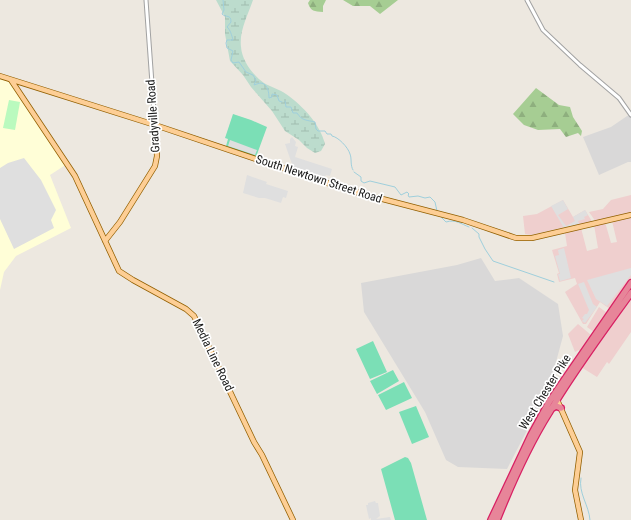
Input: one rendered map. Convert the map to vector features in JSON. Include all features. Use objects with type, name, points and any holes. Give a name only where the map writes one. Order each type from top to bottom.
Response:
[{"type":"highway","name":"West Chester Pike","points":[[497,520],[555,398],[631,283]]},
{"type":"highway","name":"West Chester Pike","points":[[491,520],[534,428],[631,293]]},
{"type":"highway","points":[[551,409],[556,406],[561,408]]},
{"type":"main road","name":"South Newtown Street Road","points":[[0,76],[155,125],[348,190],[463,220],[516,238],[535,237],[631,215]]},
{"type":"main road","name":"Media Line Road","points":[[11,80],[75,176],[119,271],[186,308],[194,316],[293,520]]},
{"type":"main road","name":"Gradyville Road","points":[[105,241],[120,222],[155,166],[157,156],[155,125]]},
{"type":"main road","points":[[555,398],[561,408],[580,452],[575,490],[581,520]]},
{"type":"street","name":"Gradyville Road","points":[[146,0],[155,125]]},
{"type":"street","points":[[527,0],[543,30],[580,65],[619,98],[631,115]]},
{"type":"shaded area","points":[[0,76],[11,80],[67,164],[50,175],[71,228],[16,256],[4,272],[0,290]]},
{"type":"shaded area","points":[[630,114],[631,162],[599,175],[583,137],[611,127]]},
{"type":"shaded area","points":[[292,137],[296,142],[295,146],[298,147],[295,157],[332,169],[330,176],[326,175],[325,177],[293,167],[285,144],[290,143],[290,139]]},
{"type":"shaded area","points":[[230,140],[257,150],[255,155],[228,146]]},
{"type":"shaded area","points":[[24,158],[41,180],[56,210],[51,220],[54,228],[14,249],[0,219],[0,168],[8,163]]},
{"type":"shaded area","points":[[247,175],[267,182],[266,184],[288,191],[286,198],[283,197],[281,203],[243,193]]},
{"type":"shaded area","points":[[631,195],[631,213],[596,222],[589,212],[603,209],[611,200]]},
{"type":"shaded area","points":[[563,200],[573,217],[585,210],[593,223],[574,225],[531,235],[525,234],[523,216],[537,214]]},
{"type":"shaded area","points":[[563,200],[568,209],[558,215],[566,226],[575,221],[573,217],[585,210],[588,215],[584,217],[585,219],[578,221],[579,224],[564,228],[551,206]]},
{"type":"shaded area","points":[[631,216],[631,279],[610,309],[600,302],[586,324],[583,324],[565,292],[577,284],[575,278],[559,282],[557,274],[559,273],[552,250],[567,246],[565,233],[581,228],[587,251],[598,248],[594,225],[605,222],[611,243],[617,242],[612,221]]},
{"type":"shaded area","points":[[564,248],[571,278],[560,281],[558,274],[560,274],[555,256],[559,255],[558,250]]},
{"type":"shaded area","points":[[481,258],[495,281],[519,278],[558,304],[563,336],[549,388],[507,469],[458,467],[446,460],[425,412],[364,312],[361,283],[457,265]]},
{"type":"shaded area","points":[[631,268],[631,275],[607,306],[596,299],[587,280]]},
{"type":"shaded area","points":[[584,282],[593,304],[597,307],[585,323],[582,321],[584,319],[582,318],[589,310],[578,284]]},
{"type":"shaded area","points":[[631,296],[631,332],[609,364],[607,362],[597,377],[581,367]]},
{"type":"shaded area","points":[[599,307],[607,313],[594,332],[587,327]]},
{"type":"shaded area","points":[[578,324],[591,335],[580,351],[575,352],[568,334]]},
{"type":"shaded area","points":[[375,501],[378,503],[380,516],[376,519],[390,517],[391,520],[369,519],[366,505]]},
{"type":"green space","points":[[216,0],[253,0],[241,35],[243,57],[252,72],[260,80],[286,94],[299,104],[310,116],[323,137],[325,144],[321,151],[315,153],[285,131],[272,111],[230,61],[225,34],[225,17]]},
{"type":"green space","points":[[310,0],[326,0],[323,6],[323,12],[312,10],[308,3]]},
{"type":"green space","points":[[343,0],[398,0],[380,14],[370,6],[353,6]]},
{"type":"green space","points":[[536,88],[559,105],[570,107],[573,117],[582,131],[581,136],[578,133],[566,137],[560,129],[538,130],[524,125],[513,114]]},
{"type":"green space","points":[[9,100],[20,102],[15,130],[3,128]]},
{"type":"green space","points":[[233,114],[267,127],[256,157],[226,146],[228,139],[225,138]]},
{"type":"green space","points":[[373,341],[387,372],[370,379],[356,349]]},
{"type":"green space","points":[[393,370],[399,381],[377,394],[370,381]]},
{"type":"green space","points":[[404,382],[412,398],[386,410],[378,395]]},
{"type":"green space","points":[[416,406],[429,437],[412,444],[399,412]]},
{"type":"green space","points":[[405,457],[408,458],[411,463],[427,520],[395,520],[381,469]]},
{"type":"waterway","points":[[223,0],[224,10],[222,14],[229,17],[231,20],[227,27],[233,40],[227,40],[226,43],[227,48],[233,51],[231,60],[233,63],[239,62],[246,72],[253,75],[256,80],[254,85],[261,83],[265,85],[267,87],[269,98],[272,97],[272,94],[277,95],[279,101],[282,102]]},
{"type":"waterway","points":[[285,101],[286,107],[291,107],[293,113],[297,113],[305,120],[315,122],[316,129],[318,131],[325,131],[327,134],[331,134],[347,148],[350,154],[353,170]]},
{"type":"waterway","points":[[354,172],[361,177],[361,181],[364,183],[370,181],[395,187],[401,195],[407,192],[409,197],[430,197],[435,202],[437,211]]},
{"type":"waterway","points":[[440,216],[446,222],[456,221],[469,227]]},
{"type":"waterway","points":[[472,228],[479,234],[485,249],[493,261],[554,282]]},
{"type":"waterway","points":[[581,478],[580,483],[582,494],[588,509],[590,520]]}]
